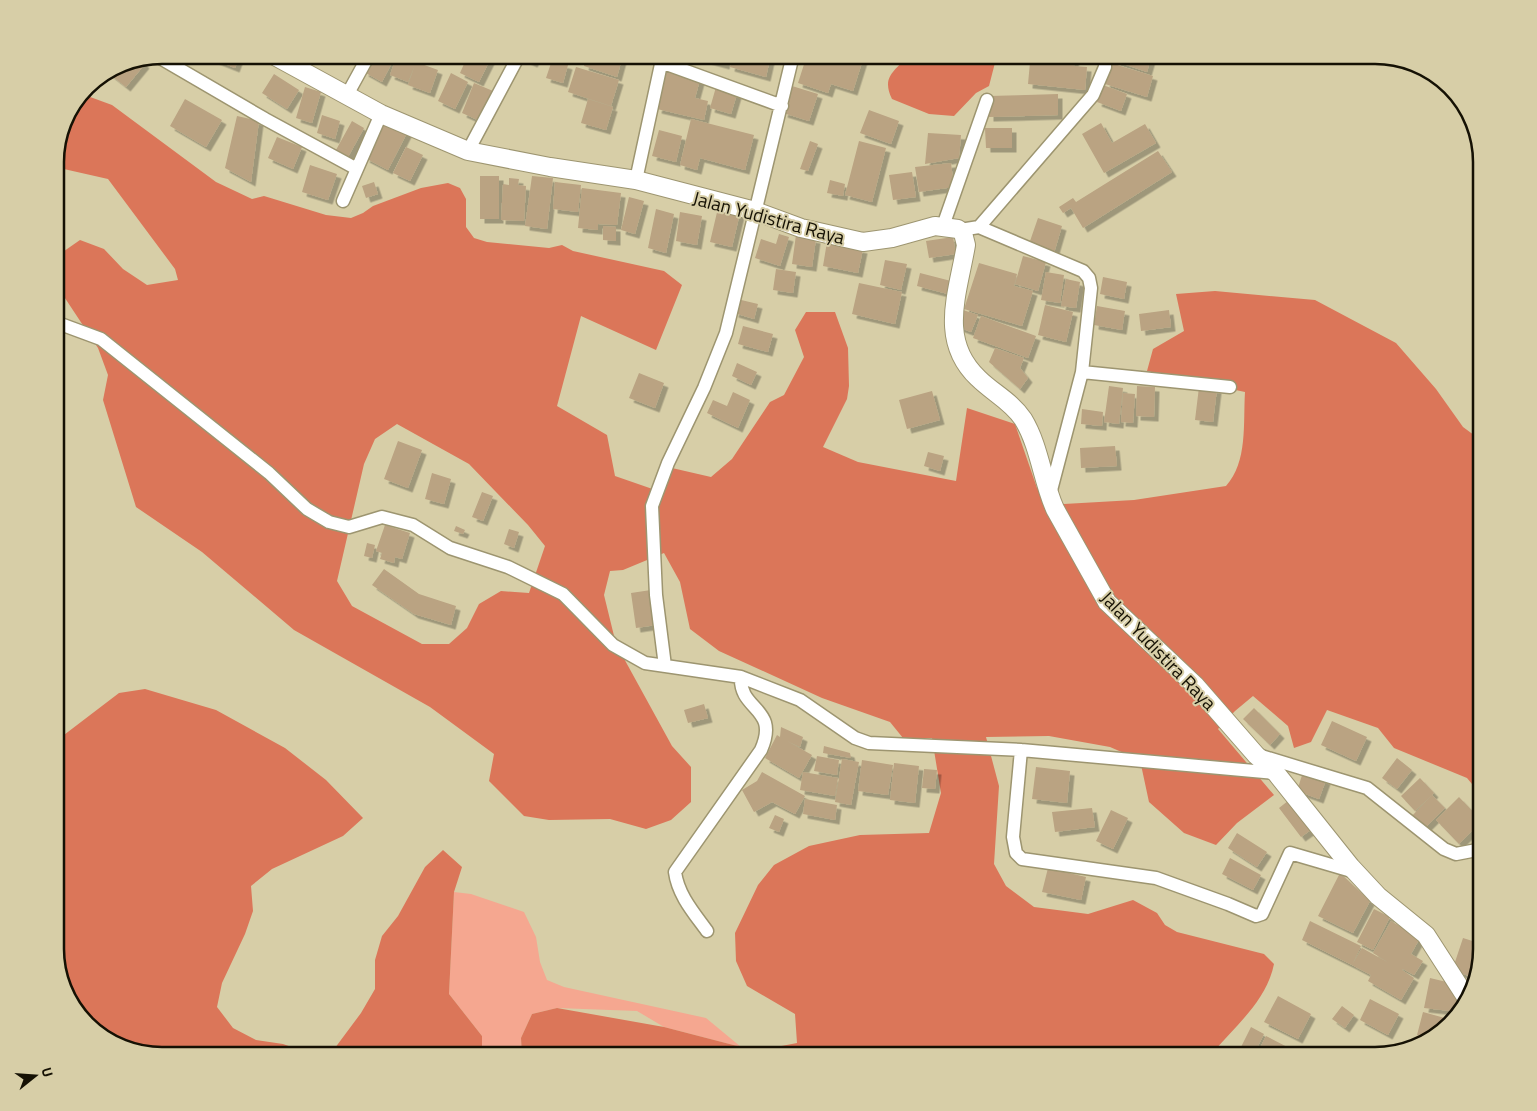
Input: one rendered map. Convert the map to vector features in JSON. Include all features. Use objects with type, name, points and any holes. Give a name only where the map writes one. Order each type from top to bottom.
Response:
[{"type":"street","points":[[171,64],[265,119],[357,169]]},
{"type":"street","name":"Jalan Yudistira Raya","points":[[289,64],[381,114],[468,151],[550,167],[636,180],[755,211],[801,228],[863,242],[892,238],[921,228],[951,228],[966,238],[954,312],[953,334],[956,345],[960,355],[978,378],[1001,395],[1024,421],[1041,462],[1049,496],[1080,557],[1107,602],[1194,685],[1256,754],[1276,773],[1356,872],[1378,896],[1426,935],[1463,993]]},
{"type":"street","points":[[346,95],[364,64]]},
{"type":"street","points":[[468,151],[514,64]]},
{"type":"street","points":[[636,180],[661,64]]},
{"type":"street","points":[[675,64],[782,106]]},
{"type":"street","points":[[665,666],[656,595],[652,506],[668,464],[704,388],[726,333],[782,106],[790,64]]},
{"type":"street","points":[[979,227],[1093,95],[1106,68],[1106,64]]},
{"type":"street","points":[[987,100],[951,228],[979,227],[1086,274],[1091,288],[1082,372],[1049,496]]},
{"type":"street","points":[[343,201],[381,114]]},
{"type":"street","points":[[64,325],[101,339],[269,473],[307,509],[328,522],[349,527],[382,517],[414,525],[450,548],[508,567],[563,594],[613,645],[645,664],[741,677],[800,700],[855,738],[869,743],[1021,750],[1276,773]]},
{"type":"street","points":[[1082,372],[1230,387]]},
{"type":"street","points":[[707,931],[686,901],[678,886],[675,872],[761,750],[767,737],[768,728],[764,717],[744,695],[741,677]]},
{"type":"street","points":[[1021,750],[1013,837],[1016,852],[1022,859],[1156,878],[1256,916],[1262,914],[1267,905],[1290,853],[1356,872]]},
{"type":"street","points":[[1256,754],[1367,788],[1444,850],[1456,854],[1473,851]]},
{"type":"shaded area","points":[[900,64],[995,64],[989,86],[976,93],[954,116],[929,114],[892,99],[888,85],[894,70]]},
{"type":"shaded area","points":[[89,97],[112,105],[216,182],[252,199],[264,196],[326,215],[351,218],[373,206],[421,188],[448,183],[460,188],[466,199],[466,227],[474,238],[487,242],[549,248],[562,245],[573,251],[664,271],[682,285],[656,350],[581,316],[557,406],[607,435],[615,476],[664,493],[672,468],[711,477],[732,459],[770,402],[784,395],[804,357],[795,330],[806,312],[835,312],[848,348],[849,386],[847,399],[823,447],[858,462],[956,481],[967,408],[1015,424],[1037,488],[1064,504],[1134,500],[1226,486],[1238,466],[1241,454],[1245,392],[1147,371],[1153,349],[1184,331],[1176,294],[1215,291],[1315,300],[1396,343],[1436,389],[1463,427],[1473,434],[1473,785],[1467,778],[1394,748],[1378,728],[1327,710],[1311,742],[1294,748],[1288,726],[1253,696],[1218,729],[1274,795],[1237,823],[1216,845],[1184,833],[1149,802],[1140,760],[1110,747],[1049,736],[986,737],[999,786],[994,864],[1006,886],[1034,907],[1088,914],[1133,900],[1157,913],[1165,925],[1177,932],[1264,954],[1274,964],[1265,989],[1258,1000],[1218,1047],[776,1047],[797,1043],[795,1014],[747,986],[736,961],[735,933],[758,885],[774,865],[809,846],[860,835],[929,833],[941,793],[932,738],[903,738],[890,722],[822,698],[719,651],[690,629],[680,582],[664,553],[623,570],[610,571],[604,595],[616,644],[672,746],[691,767],[691,802],[671,820],[646,829],[610,819],[549,820],[524,816],[489,781],[494,754],[430,707],[294,630],[202,552],[136,507],[103,400],[108,375],[98,348],[64,297],[64,251],[80,240],[104,249],[123,269],[147,285],[178,280],[175,269],[108,179],[64,169],[64,156],[69,130],[80,107]],"holes":[[[397,424],[469,464],[528,525],[545,546],[529,593],[501,591],[479,604],[467,628],[449,644],[422,644],[352,606],[337,581],[364,464],[375,439]]]},
{"type":"shaded area","points":[[145,689],[216,710],[285,748],[326,780],[363,818],[343,836],[272,869],[251,886],[253,911],[245,934],[222,983],[217,1007],[233,1028],[256,1040],[292,1047],[162,1047],[130,1042],[102,1027],[88,1014],[71,987],[64,955],[64,735],[119,693]]},
{"type":"shaded area","points":[[443,850],[462,867],[454,892],[449,994],[482,1036],[482,1047],[336,1047],[361,1013],[375,989],[375,960],[382,936],[398,916],[425,867]]},
{"type":"shaded area","points":[[454,892],[471,894],[524,912],[536,937],[540,962],[547,980],[564,987],[706,1018],[741,1047],[664,1027],[637,1011],[557,1008],[532,1014],[521,1038],[522,1047],[482,1047],[482,1036],[449,994]]},
{"type":"shaded area","points":[[557,1008],[664,1027],[741,1047],[522,1047],[521,1038],[532,1014]]},
{"type":"building","points":[[225,64],[237,64],[235,68]]},
{"type":"building","points":[[368,64],[391,64],[382,82],[364,72]]},
{"type":"building","points":[[394,64],[422,64],[438,70],[430,93],[408,85],[415,65],[408,82],[390,75]]},
{"type":"building","points":[[464,64],[488,64],[479,82],[460,73]]},
{"type":"building","points":[[551,64],[568,65],[563,83],[546,78]]},
{"type":"building","points":[[585,64],[621,64],[617,77],[584,66]]},
{"type":"building","points":[[731,64],[769,64],[766,77],[730,67]]},
{"type":"building","points":[[804,64],[861,64],[853,91],[831,84],[828,93],[798,83]]},
{"type":"building","points":[[1030,64],[1074,64],[1074,66],[1087,67],[1085,90],[1028,84]]},
{"type":"building","points":[[1111,64],[1153,76],[1147,97],[1105,84]]},
{"type":"building","points":[[1124,64],[1149,64],[1147,72]]},
{"type":"building","points":[[143,66],[126,87],[113,77],[124,71]]},
{"type":"building","points":[[576,67],[619,80],[611,106],[568,92]]},
{"type":"building","points":[[666,71],[700,80],[695,98],[708,101],[704,120],[657,109]]},
{"type":"building","points":[[451,73],[468,82],[455,109],[438,101]]},
{"type":"building","points":[[274,74],[299,90],[287,109],[262,93]]},
{"type":"building","points":[[474,83],[493,91],[480,121],[462,113]]},
{"type":"building","points":[[1103,85],[1127,94],[1121,111],[1097,102]]},
{"type":"building","points":[[792,86],[818,94],[809,121],[783,113]]},
{"type":"building","points":[[305,87],[321,92],[312,123],[296,118]]},
{"type":"building","points":[[716,87],[737,94],[731,114],[710,108]]},
{"type":"building","points":[[1058,94],[1058,115],[989,117],[989,96]]},
{"type":"building","points":[[185,99],[222,120],[206,147],[170,126]]},
{"type":"building","points":[[588,99],[613,107],[606,130],[581,123]]},
{"type":"building","points":[[869,110],[899,121],[891,144],[860,133]]},
{"type":"building","points":[[322,115],[340,121],[335,139],[317,133]]},
{"type":"building","points":[[237,116],[259,121],[251,182],[225,168]]},
{"type":"building","points":[[386,119],[408,131],[388,170],[365,158]]},
{"type":"building","points":[[691,119],[754,135],[745,170],[700,158],[697,170],[680,165]]},
{"type":"building","points":[[352,121],[364,128],[348,157],[336,150]]},
{"type":"building","points":[[1101,123],[1112,143],[1145,124],[1156,143],[1104,173],[1082,134]]},
{"type":"building","points":[[985,128],[1012,128],[1012,148],[986,148]]},
{"type":"building","points":[[659,130],[682,136],[676,162],[652,156]]},
{"type":"building","points":[[928,133],[961,135],[959,158],[925,164]]},
{"type":"building","points":[[277,137],[302,147],[293,169],[268,158]]},
{"type":"building","points":[[810,141],[818,144],[808,171],[800,169]]},
{"type":"building","points":[[859,141],[886,148],[872,202],[845,195]]},
{"type":"building","points":[[406,147],[423,155],[410,181],[393,173]]},
{"type":"building","points":[[1158,151],[1172,172],[1083,228],[1071,208],[1063,213],[1059,207],[1073,198],[1076,202]]},
{"type":"building","points":[[951,163],[954,187],[919,192],[915,167]]},
{"type":"building","points":[[310,165],[337,174],[328,200],[302,192]]},
{"type":"building","points":[[912,172],[916,197],[893,200],[889,175]]},
{"type":"building","points":[[480,176],[499,176],[499,219],[480,219]]},
{"type":"building","points":[[532,176],[553,178],[547,229],[525,226]]},
{"type":"building","points":[[509,178],[519,179],[518,185],[526,186],[524,221],[501,220],[503,184],[509,185]]},
{"type":"building","points":[[830,180],[845,184],[843,196],[827,193]]},
{"type":"building","points":[[374,182],[378,194],[366,198],[362,186]]},
{"type":"building","points":[[555,182],[581,185],[578,212],[553,209]]},
{"type":"building","points":[[582,188],[621,193],[617,225],[598,224],[598,230],[578,228]]},
{"type":"building","points":[[629,197],[644,201],[635,234],[621,230]]},
{"type":"building","points":[[718,208],[740,213],[732,247],[710,242]]},
{"type":"building","points":[[656,209],[674,214],[666,253],[648,248]]},
{"type":"building","points":[[680,212],[702,216],[697,245],[676,241]]},
{"type":"building","points":[[1038,218],[1062,226],[1054,253],[1029,244]]},
{"type":"building","points":[[603,226],[616,227],[616,241],[603,240]]},
{"type":"building","points":[[779,234],[789,237],[780,266],[755,258],[761,239],[776,244]]},
{"type":"building","points":[[796,235],[816,239],[812,267],[792,264]]},
{"type":"building","points":[[953,237],[956,254],[929,258],[926,241]]},
{"type":"building","points":[[827,242],[863,249],[858,273],[823,266]]},
{"type":"building","points":[[1023,256],[1046,262],[1038,291],[1015,284]]},
{"type":"building","points":[[885,260],[907,264],[901,290],[880,285]]},
{"type":"building","points":[[979,263],[1017,274],[1014,286],[1033,291],[1022,326],[964,309]]},
{"type":"building","points":[[776,269],[796,272],[793,293],[773,290]]},
{"type":"building","points":[[1046,272],[1064,275],[1060,303],[1041,300]]},
{"type":"building","points":[[920,273],[951,281],[948,294],[917,286]]},
{"type":"building","points":[[1103,277],[1127,282],[1124,299],[1100,294]]},
{"type":"building","points":[[1066,279],[1080,282],[1076,308],[1061,306]]},
{"type":"building","points":[[859,283],[902,292],[895,324],[852,314]]},
{"type":"building","points":[[737,299],[758,304],[754,319],[734,313]]},
{"type":"building","points":[[1045,305],[1073,312],[1066,342],[1038,335]]},
{"type":"building","points":[[1097,306],[1125,311],[1122,330],[1094,325]]},
{"type":"building","points":[[963,310],[978,315],[971,332],[958,327]]},
{"type":"building","points":[[1169,310],[1171,327],[1141,331],[1139,314]]},
{"type":"building","points":[[981,316],[1036,336],[1028,358],[973,338]]},
{"type":"building","points":[[743,326],[773,334],[768,352],[738,344]]},
{"type":"building","points":[[995,348],[1024,358],[1020,368],[1028,378],[1020,389],[989,362]]},
{"type":"building","points":[[737,363],[757,372],[751,385],[732,376]]},
{"type":"building","points":[[639,373],[664,383],[655,408],[629,398]]},
{"type":"building","points":[[1109,386],[1123,388],[1119,424],[1104,422]]},
{"type":"building","points":[[1137,386],[1155,387],[1154,417],[1136,416]]},
{"type":"building","points":[[1199,387],[1217,389],[1213,422],[1195,420]]},
{"type":"building","points":[[932,391],[940,420],[907,429],[899,400]]},
{"type":"building","points":[[733,392],[750,400],[738,428],[707,413],[713,400],[727,406]]},
{"type":"building","points":[[1123,393],[1135,394],[1133,423],[1121,422]]},
{"type":"building","points":[[1082,409],[1103,412],[1102,426],[1081,424]]},
{"type":"building","points":[[398,441],[422,450],[408,488],[384,479]]},
{"type":"building","points":[[1115,446],[1117,466],[1081,468],[1080,448]]},
{"type":"building","points":[[928,452],[944,456],[940,471],[924,466]]},
{"type":"building","points":[[432,473],[451,479],[444,504],[425,499]]},
{"type":"building","points":[[482,492],[493,496],[483,521],[472,517]]},
{"type":"building","points":[[385,525],[410,533],[402,559],[395,557],[394,563],[380,559],[382,553],[376,551]]},
{"type":"building","points":[[456,526],[465,530],[463,534],[454,531]]},
{"type":"building","points":[[509,529],[519,532],[514,548],[504,544]]},
{"type":"building","points":[[367,543],[375,545],[372,558],[364,556]]},
{"type":"building","points":[[384,569],[419,594],[456,606],[451,625],[414,614],[372,585]]},
{"type":"building","points":[[651,590],[656,625],[636,628],[631,593]]},
{"type":"building","points":[[704,704],[708,718],[688,723],[684,710]]},
{"type":"building","points":[[1254,708],[1280,734],[1270,745],[1243,719]]},
{"type":"building","points":[[1332,721],[1367,737],[1356,761],[1321,745]]},
{"type":"building","points":[[781,727],[803,737],[800,747],[787,741],[812,755],[799,778],[765,758],[777,735],[780,737]]},
{"type":"building","points":[[824,746],[850,753],[851,758],[823,753]]},
{"type":"building","points":[[817,756],[839,760],[837,775],[814,771]]},
{"type":"building","points":[[1397,758],[1412,770],[1397,789],[1382,778]]},
{"type":"building","points":[[842,759],[859,762],[851,805],[835,802]]},
{"type":"building","points":[[862,760],[893,765],[888,795],[858,791]]},
{"type":"building","points":[[894,763],[919,766],[915,803],[890,800]]},
{"type":"building","points":[[1036,767],[1070,771],[1067,803],[1032,799]]},
{"type":"building","points":[[924,769],[937,770],[935,789],[922,788]]},
{"type":"building","points":[[762,772],[805,796],[795,814],[772,802],[754,812],[742,790],[757,781]]},
{"type":"building","points":[[803,772],[838,778],[835,796],[800,790]]},
{"type":"building","points":[[1303,772],[1326,780],[1319,799],[1297,791]]},
{"type":"building","points":[[1420,778],[1434,793],[1415,811],[1401,796]]},
{"type":"building","points":[[1432,795],[1445,808],[1424,829],[1411,817]]},
{"type":"building","points":[[1293,797],[1315,827],[1301,837],[1279,808]]},
{"type":"building","points":[[1459,797],[1473,812],[1473,830],[1459,844],[1436,820]]},
{"type":"building","points":[[805,799],[837,805],[835,820],[803,814]]},
{"type":"building","points":[[1092,808],[1095,827],[1055,832],[1052,812]]},
{"type":"building","points":[[1111,810],[1128,818],[1113,849],[1096,841]]},
{"type":"building","points":[[775,815],[784,819],[779,832],[769,828]]},
{"type":"building","points":[[1237,833],[1267,852],[1257,867],[1228,848]]},
{"type":"building","points":[[1230,858],[1261,875],[1253,890],[1222,874]]},
{"type":"building","points":[[1048,868],[1086,877],[1081,900],[1042,892]]},
{"type":"building","points":[[1340,873],[1370,901],[1353,933],[1318,916]]},
{"type":"building","points":[[1374,909],[1390,917],[1373,950],[1357,942]]},
{"type":"building","points":[[1310,921],[1361,946],[1352,965],[1302,940]]},
{"type":"building","points":[[1391,921],[1420,938],[1411,954],[1423,961],[1414,975],[1402,970],[1414,978],[1401,1000],[1368,981],[1371,975],[1352,965],[1362,948],[1389,963],[1373,953]]},
{"type":"building","points":[[1463,938],[1473,941],[1469,976],[1452,971]]},
{"type":"building","points":[[1430,978],[1455,984],[1458,1002],[1451,1011],[1424,1008]]},
{"type":"building","points":[[1278,996],[1311,1014],[1298,1039],[1264,1022]]},
{"type":"building","points":[[1370,999],[1399,1014],[1388,1035],[1360,1020]]},
{"type":"building","points":[[1342,1006],[1354,1015],[1345,1028],[1332,1019]]},
{"type":"building","points":[[1423,1012],[1445,1018],[1430,1031],[1420,1036],[1417,1035]]},
{"type":"building","points":[[1251,1027],[1264,1034],[1258,1047],[1241,1047]]},
{"type":"building","points":[[1266,1036],[1287,1047],[1260,1047]]}]
